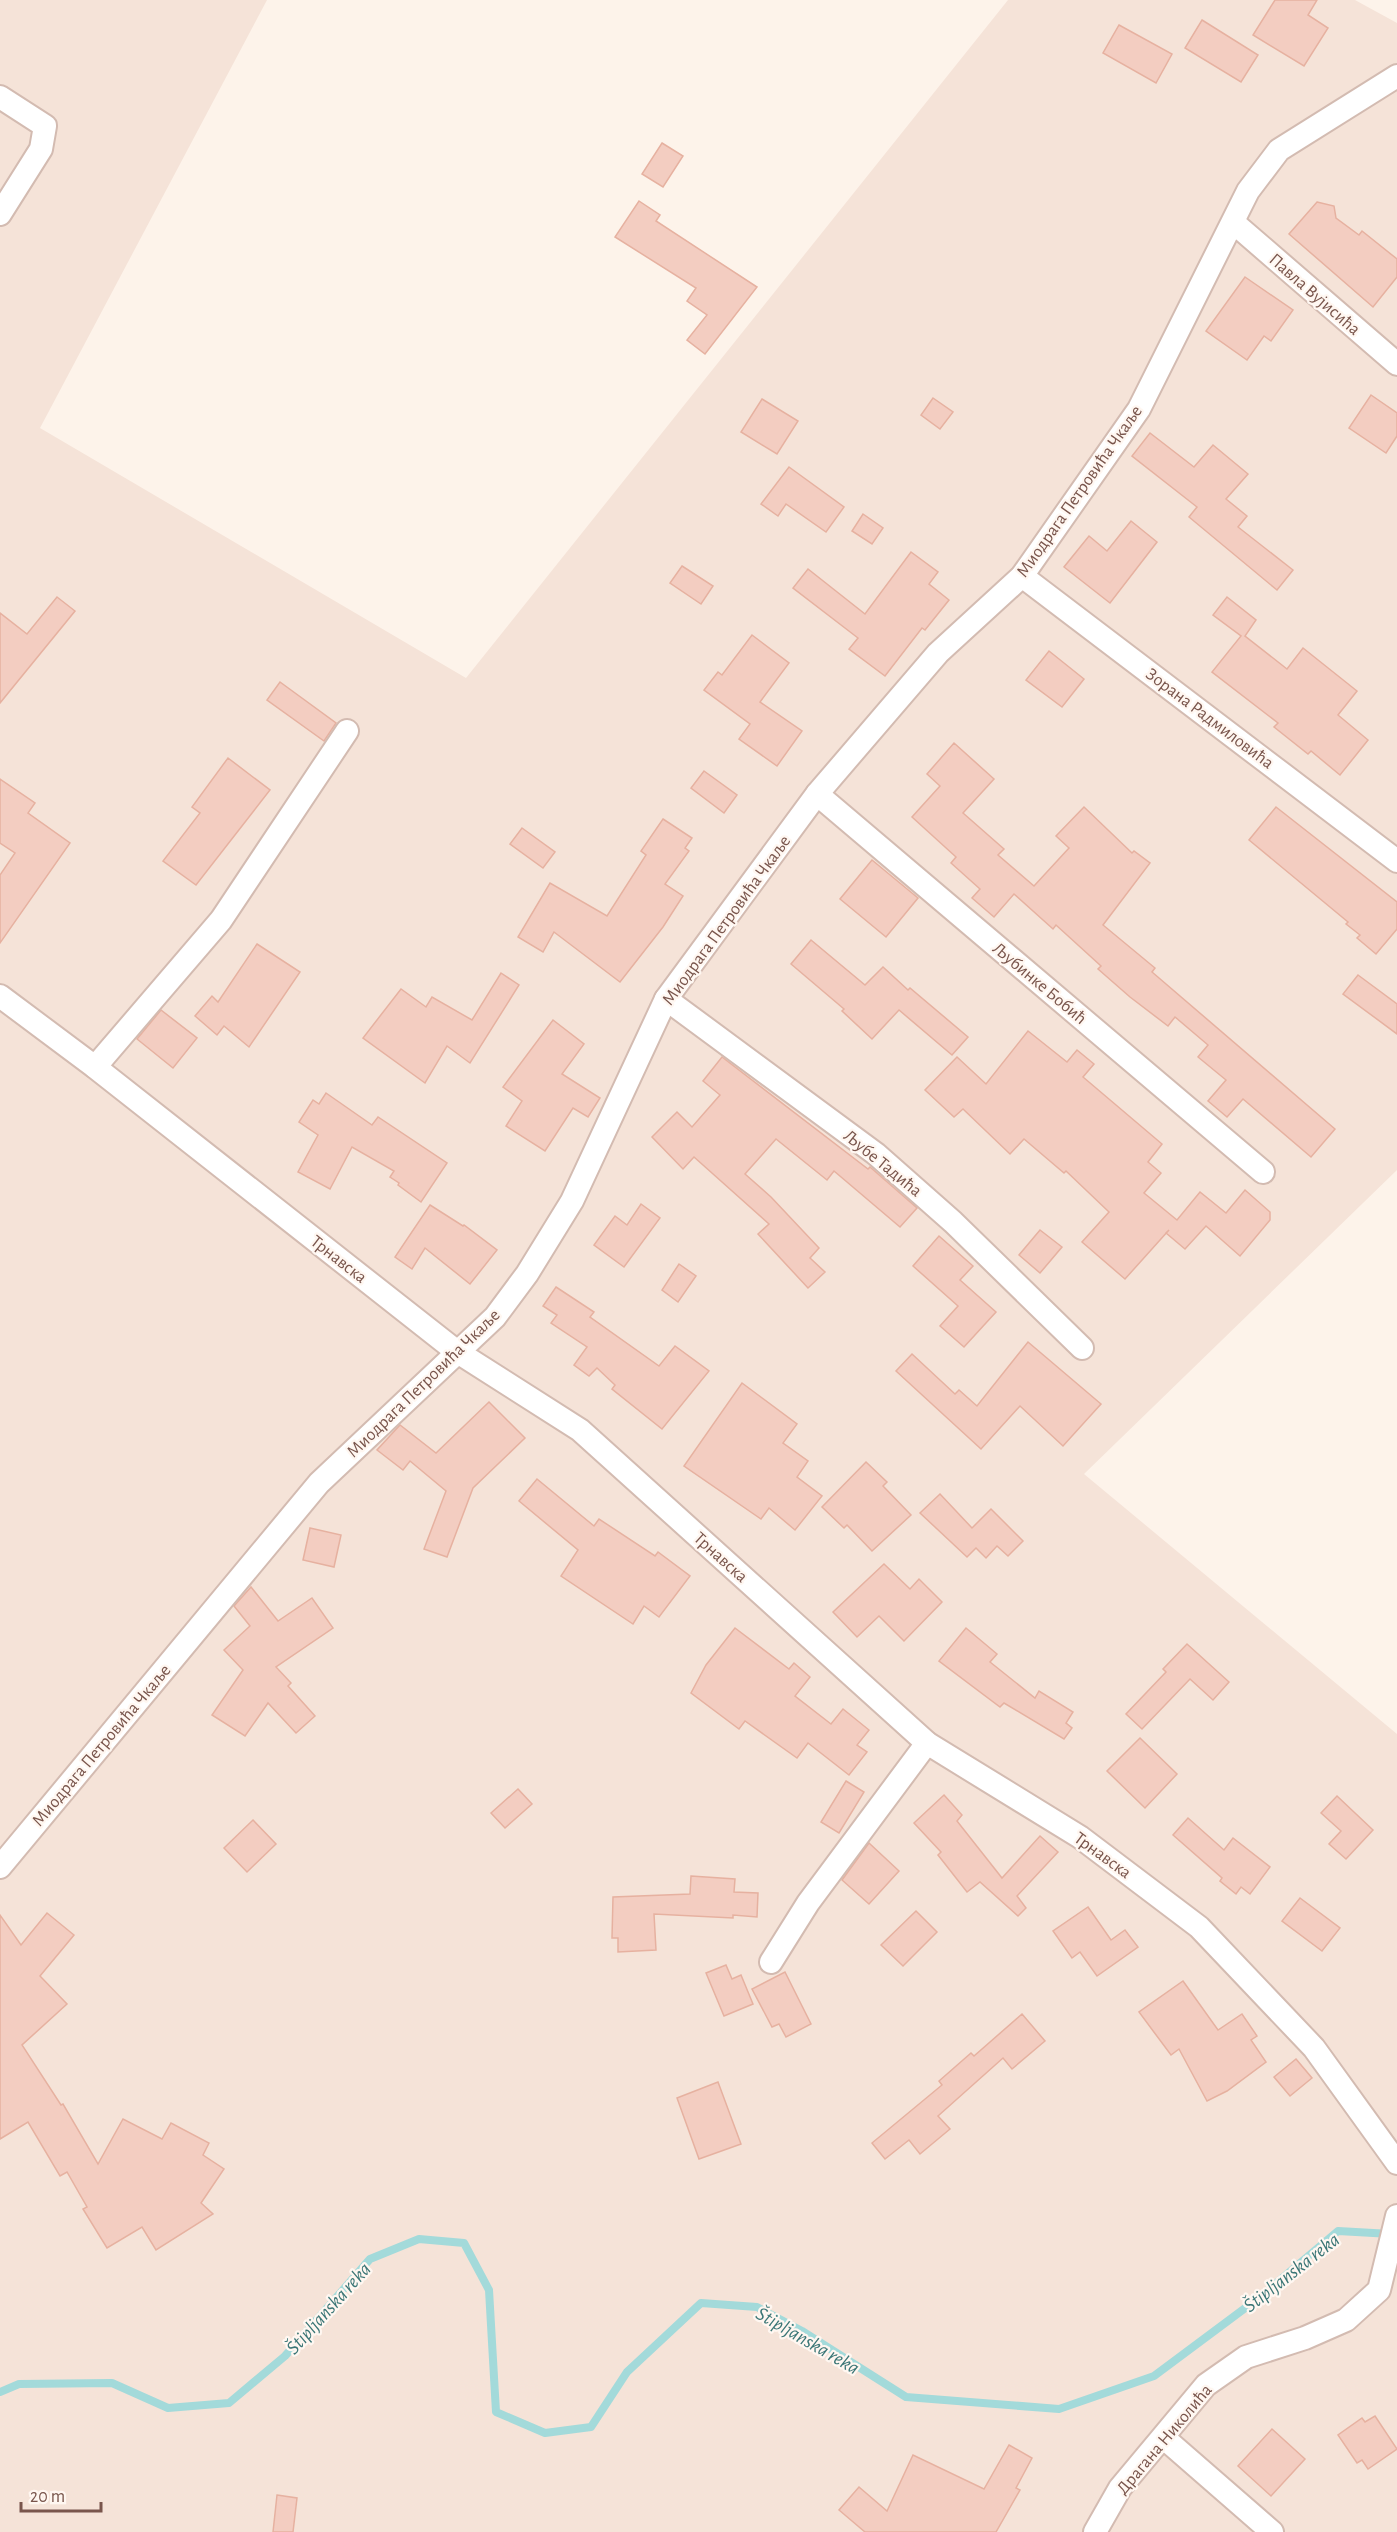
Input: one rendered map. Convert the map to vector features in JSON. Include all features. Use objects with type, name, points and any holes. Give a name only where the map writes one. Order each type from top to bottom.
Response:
[{"type":"street","name":"Миодрага Петровића Чкаље","points":[[0,1867],[319,1483],[456,1351],[495,1317],[527,1274],[572,1201],[666,999],[817,794],[938,653],[1022,576],[1139,409],[1248,191],[1279,150],[1397,76]]},
{"type":"street","points":[[0,97],[45,126],[41,149],[0,214]]},
{"type":"street","name":"Павла Вујисића","points":[[1234,223],[1397,364]]},
{"type":"street","name":"Зорана Радмиловића","points":[[1022,576],[1397,861]]},
{"type":"street","points":[[95,1067],[221,920],[347,731]]},
{"type":"street","name":"Љубинке Бобић","points":[[817,794],[1263,1172]]},
{"type":"street","name":"Трнавска","points":[[0,996],[95,1067],[456,1351],[580,1430],[927,1743],[1080,1837],[1199,1927],[1314,2048],[1397,2164]]},
{"type":"street","name":"Љубе Тадића","points":[[666,999],[876,1154],[953,1222],[1082,1348]]},
{"type":"street","points":[[771,1962],[808,1903],[927,1743]]},
{"type":"street","name":"Драгана Николића","points":[[1095,2532],[1120,2488],[1206,2385],[1246,2357],[1305,2338],[1346,2320],[1379,2290],[1397,2216]]},
{"type":"street","points":[[1164,2438],[1272,2532]]},
{"type":"shaded area","points":[[0,0],[267,0],[40,428],[466,678],[1008,0],[1355,0],[1397,23],[1397,1170],[1084,1474],[1397,1734],[1397,2532],[0,2532]]},
{"type":"building","points":[[1275,0],[1317,0],[1308,15],[1328,28],[1304,66],[1253,35]]},
{"type":"building","points":[[1202,20],[1258,55],[1241,82],[1185,48]]},
{"type":"building","points":[[1119,25],[1172,54],[1156,83],[1103,53]]},
{"type":"building","points":[[662,143],[683,156],[663,187],[642,174]]},
{"type":"building","points":[[639,201],[660,215],[656,221],[757,287],[705,354],[687,340],[707,315],[687,301],[696,288],[615,237]]},
{"type":"building","points":[[1317,202],[1334,206],[1336,218],[1359,235],[1362,231],[1397,259],[1397,277],[1373,307],[1289,234]]},
{"type":"building","points":[[1245,277],[1293,310],[1271,341],[1264,336],[1247,360],[1206,331]]},
{"type":"building","points":[[1371,395],[1397,413],[1397,436],[1386,453],[1349,428]]},
{"type":"building","points":[[933,398],[953,412],[940,429],[921,415]]},
{"type":"building","points":[[762,399],[798,421],[777,454],[741,432]]},
{"type":"building","points":[[1150,433],[1194,467],[1213,445],[1248,474],[1226,499],[1247,516],[1238,527],[1293,570],[1277,590],[1189,517],[1197,507],[1132,456]]},
{"type":"building","points":[[789,467],[844,507],[826,532],[786,504],[778,516],[761,504]]},
{"type":"building","points":[[863,514],[883,528],[872,544],[852,531]]},
{"type":"building","points":[[1131,521],[1157,542],[1110,603],[1064,567],[1089,536],[1107,551]]},
{"type":"building","points":[[911,552],[938,572],[929,584],[949,600],[925,630],[922,628],[885,676],[849,649],[858,638],[793,588],[808,569],[865,614]]},
{"type":"building","points":[[682,566],[713,586],[701,604],[670,583]]},
{"type":"building","points":[[57,597],[75,611],[0,703],[0,613],[27,634]]},
{"type":"building","points":[[1227,597],[1256,620],[1245,636],[1287,669],[1303,648],[1357,691],[1338,715],[1368,740],[1340,775],[1311,751],[1308,754],[1274,727],[1278,723],[1212,672],[1241,636],[1213,615]]},
{"type":"building","points":[[752,635],[789,663],[760,702],[802,731],[777,766],[739,739],[750,724],[704,690],[718,672],[722,675]]},
{"type":"building","points":[[1049,651],[1084,679],[1062,707],[1026,680]]},
{"type":"building","points":[[280,682],[336,723],[324,741],[267,700]]},
{"type":"building","points":[[954,743],[994,779],[963,813],[1004,849],[998,855],[1034,886],[1069,848],[1056,836],[1084,807],[1132,853],[1134,851],[1150,863],[1103,925],[1155,968],[1152,972],[1335,1129],[1311,1157],[1243,1099],[1227,1117],[1208,1101],[1226,1080],[1198,1057],[1208,1045],[1175,1017],[1168,1026],[1130,997],[1098,969],[1101,966],[1056,925],[1053,929],[1014,894],[994,917],[972,898],[980,889],[951,863],[956,857],[912,817],[940,786],[927,774]]},
{"type":"building","points":[[228,758],[270,790],[196,885],[163,861],[200,813],[192,807]]},
{"type":"building","points":[[704,771],[737,795],[724,813],[691,788]]},
{"type":"building","points":[[0,779],[35,803],[28,813],[70,843],[0,943],[0,875],[15,853],[0,843]]},
{"type":"building","points":[[1276,807],[1397,902],[1397,929],[1376,954],[1357,938],[1360,935],[1346,924],[1348,922],[1249,840]]},
{"type":"building","points":[[663,819],[692,838],[685,848],[689,851],[665,884],[683,896],[663,927],[620,982],[554,932],[543,952],[518,937],[550,883],[607,916],[646,855],[641,851]]},
{"type":"building","points":[[522,828],[555,852],[543,868],[510,844]]},
{"type":"building","points":[[872,860],[918,898],[886,937],[840,899]]},
{"type":"building","points":[[811,940],[865,985],[883,967],[908,990],[910,988],[968,1037],[952,1055],[899,1010],[872,1039],[842,1011],[844,1009],[791,964]]},
{"type":"building","points":[[257,944],[300,972],[249,1047],[224,1026],[217,1035],[195,1016],[212,996],[218,1002]]},
{"type":"building","points":[[501,973],[519,985],[470,1063],[447,1046],[425,1083],[363,1038],[401,989],[426,1007],[432,997],[472,1020]]},
{"type":"building","points":[[1358,975],[1397,1004],[1397,1034],[1343,994]]},
{"type":"building","points":[[161,1010],[197,1038],[173,1068],[137,1039]]},
{"type":"building","points":[[553,1020],[584,1044],[562,1074],[600,1098],[588,1117],[573,1108],[545,1151],[506,1126],[522,1101],[503,1087]]},
{"type":"building","points":[[1028,1031],[1067,1062],[1077,1050],[1094,1064],[1083,1077],[1162,1144],[1148,1162],[1161,1173],[1144,1193],[1177,1220],[1200,1192],[1226,1213],[1245,1190],[1270,1212],[1270,1220],[1240,1256],[1206,1226],[1185,1249],[1166,1233],[1125,1279],[1082,1242],[1109,1212],[1066,1171],[1064,1173],[1024,1139],[1010,1154],[963,1109],[954,1117],[925,1090],[957,1057],[986,1084]]},
{"type":"building","points":[[722,1057],[868,1169],[870,1167],[917,1208],[900,1227],[834,1171],[827,1180],[776,1139],[745,1174],[771,1197],[819,1248],[810,1258],[825,1272],[808,1288],[758,1234],[769,1224],[694,1157],[683,1169],[652,1137],[677,1112],[692,1127],[720,1095],[703,1081]]},
{"type":"building","points":[[326,1093],[372,1125],[378,1117],[447,1163],[421,1202],[390,1177],[394,1171],[352,1147],[330,1189],[298,1172],[318,1135],[299,1122],[313,1100],[319,1104]]},
{"type":"building","points":[[641,1204],[660,1218],[624,1267],[594,1245],[615,1216],[627,1225]]},
{"type":"building","points":[[430,1205],[464,1225],[497,1250],[470,1284],[425,1248],[412,1269],[395,1257]]},
{"type":"building","points":[[1040,1230],[1062,1247],[1040,1273],[1019,1255]]},
{"type":"building","points":[[939,1236],[973,1266],[960,1280],[996,1312],[964,1347],[940,1326],[958,1306],[913,1266]]},
{"type":"building","points":[[679,1264],[696,1276],[678,1302],[662,1290]]},
{"type":"building","points":[[556,1287],[594,1312],[590,1317],[659,1366],[675,1346],[709,1371],[662,1429],[612,1389],[615,1385],[597,1368],[589,1376],[574,1365],[587,1347],[551,1323],[557,1315],[543,1306]]},
{"type":"building","points":[[1028,1342],[1101,1404],[1063,1446],[1020,1406],[981,1449],[896,1371],[912,1354],[955,1394],[959,1390],[977,1406]]},
{"type":"building","points":[[742,1383],[797,1424],[783,1443],[808,1461],[797,1477],[822,1496],[795,1530],[769,1508],[761,1519],[684,1466]]},
{"type":"building","points":[[489,1402],[525,1438],[473,1488],[447,1557],[424,1549],[446,1491],[410,1461],[403,1470],[377,1450],[400,1425],[436,1453]]},
{"type":"building","points":[[866,1462],[887,1482],[883,1486],[911,1515],[872,1551],[847,1525],[844,1528],[822,1507]]},
{"type":"building","points":[[537,1479],[594,1526],[599,1519],[655,1556],[658,1552],[690,1576],[659,1617],[644,1606],[633,1624],[561,1576],[578,1550],[519,1501]]},
{"type":"building","points":[[940,1494],[972,1528],[991,1509],[1023,1541],[1008,1556],[997,1546],[986,1558],[976,1548],[967,1557],[920,1513]]},
{"type":"building","points":[[310,1528],[341,1535],[334,1567],[303,1560]]},
{"type":"building","points":[[884,1564],[910,1589],[919,1579],[942,1602],[904,1641],[879,1616],[857,1637],[833,1612]]},
{"type":"building","points":[[251,1587],[278,1621],[312,1598],[333,1628],[276,1667],[291,1683],[288,1686],[315,1716],[296,1733],[268,1703],[245,1736],[212,1715],[243,1670],[224,1650],[250,1626],[234,1606]]},
{"type":"building","points":[[735,1628],[789,1669],[794,1663],[810,1677],[795,1696],[831,1724],[843,1709],[869,1730],[857,1745],[867,1752],[849,1775],[808,1743],[797,1758],[745,1721],[739,1729],[691,1693],[706,1665]]},
{"type":"building","points":[[966,1628],[997,1654],[990,1662],[1035,1698],[1039,1691],[1073,1712],[1066,1723],[1072,1728],[1064,1739],[1004,1703],[1000,1707],[939,1661]]},
{"type":"building","points":[[1187,1644],[1229,1682],[1213,1700],[1190,1679],[1142,1729],[1126,1714],[1166,1672],[1163,1669]]},
{"type":"building","points":[[1140,1738],[1177,1774],[1145,1808],[1107,1771]]},
{"type":"building","points":[[846,1781],[864,1792],[839,1833],[821,1822]]},
{"type":"building","points":[[518,1789],[532,1804],[505,1828],[491,1813]]},
{"type":"building","points":[[944,1795],[962,1815],[957,1821],[1002,1878],[1040,1836],[1058,1852],[1017,1896],[1026,1908],[1018,1916],[980,1882],[967,1892],[938,1855],[941,1852],[914,1823]]},
{"type":"building","points":[[1337,1796],[1373,1830],[1346,1859],[1329,1844],[1341,1831],[1321,1813]]},
{"type":"building","points":[[1188,1818],[1224,1850],[1233,1838],[1270,1867],[1250,1894],[1241,1887],[1236,1894],[1220,1881],[1222,1878],[1173,1835]]},
{"type":"building","points":[[253,1820],[276,1844],[247,1872],[224,1848]]},
{"type":"building","points":[[869,1843],[899,1871],[869,1904],[842,1880]]},
{"type":"building","points":[[691,1876],[735,1879],[734,1892],[758,1893],[757,1917],[654,1914],[656,1950],[618,1952],[618,1938],[612,1938],[613,1897],[690,1894]]},
{"type":"building","points":[[1300,1898],[1340,1928],[1322,1951],[1282,1921]]},
{"type":"building","points":[[1088,1907],[1111,1940],[1125,1930],[1138,1947],[1097,1976],[1080,1952],[1072,1958],[1053,1931]]},
{"type":"building","points":[[916,1911],[937,1932],[903,1966],[881,1945]]},
{"type":"building","points":[[47,1913],[74,1935],[40,1976],[67,2004],[22,2045],[61,2105],[63,2104],[98,2164],[123,2119],[162,2139],[171,2123],[209,2143],[203,2155],[224,2169],[201,2203],[213,2214],[156,2250],[142,2227],[107,2248],[83,2209],[87,2207],[67,2172],[60,2176],[28,2122],[0,2139],[0,1915],[21,1945]]},
{"type":"building","points":[[726,1965],[732,1979],[741,1975],[753,2004],[724,2016],[706,1973]]},
{"type":"building","points":[[785,1972],[811,2024],[786,2037],[779,2024],[772,2027],[752,1989]]},
{"type":"building","points":[[1183,1981],[1218,2030],[1242,2014],[1257,2036],[1251,2040],[1266,2062],[1227,2091],[1207,2101],[1179,2049],[1171,2055],[1139,2012]]},
{"type":"building","points":[[1022,2014],[1045,2041],[1012,2069],[1003,2058],[938,2116],[950,2129],[920,2154],[909,2140],[885,2159],[872,2143],[942,2085],[939,2081],[971,2053],[974,2056]]},
{"type":"building","points":[[1296,2059],[1312,2078],[1290,2096],[1274,2077]]},
{"type":"building","points":[[718,2082],[741,2144],[699,2159],[677,2098]]},
{"type":"building","points":[[1375,2416],[1397,2449],[1368,2469],[1362,2460],[1357,2463],[1338,2435],[1362,2418],[1365,2422]]},
{"type":"building","points":[[1272,2429],[1305,2459],[1271,2496],[1238,2466]]},
{"type":"building","points":[[1009,2445],[1032,2458],[1016,2488],[1020,2490],[996,2532],[865,2532],[839,2510],[859,2487],[887,2511],[913,2455],[984,2489]]},
{"type":"building","points":[[277,2495],[297,2498],[293,2532],[273,2532]]},
{"type":"waterway","name":"Štipljanska reka","points":[[0,2392],[19,2384],[112,2383],[168,2408],[229,2403],[285,2356],[370,2259],[419,2239],[464,2243],[489,2290],[496,2412],[545,2433],[591,2427],[627,2372],[701,2303],[757,2307],[802,2331],[906,2397],[1059,2409],[1154,2376],[1260,2297],[1338,2231],[1391,2234]]}]
